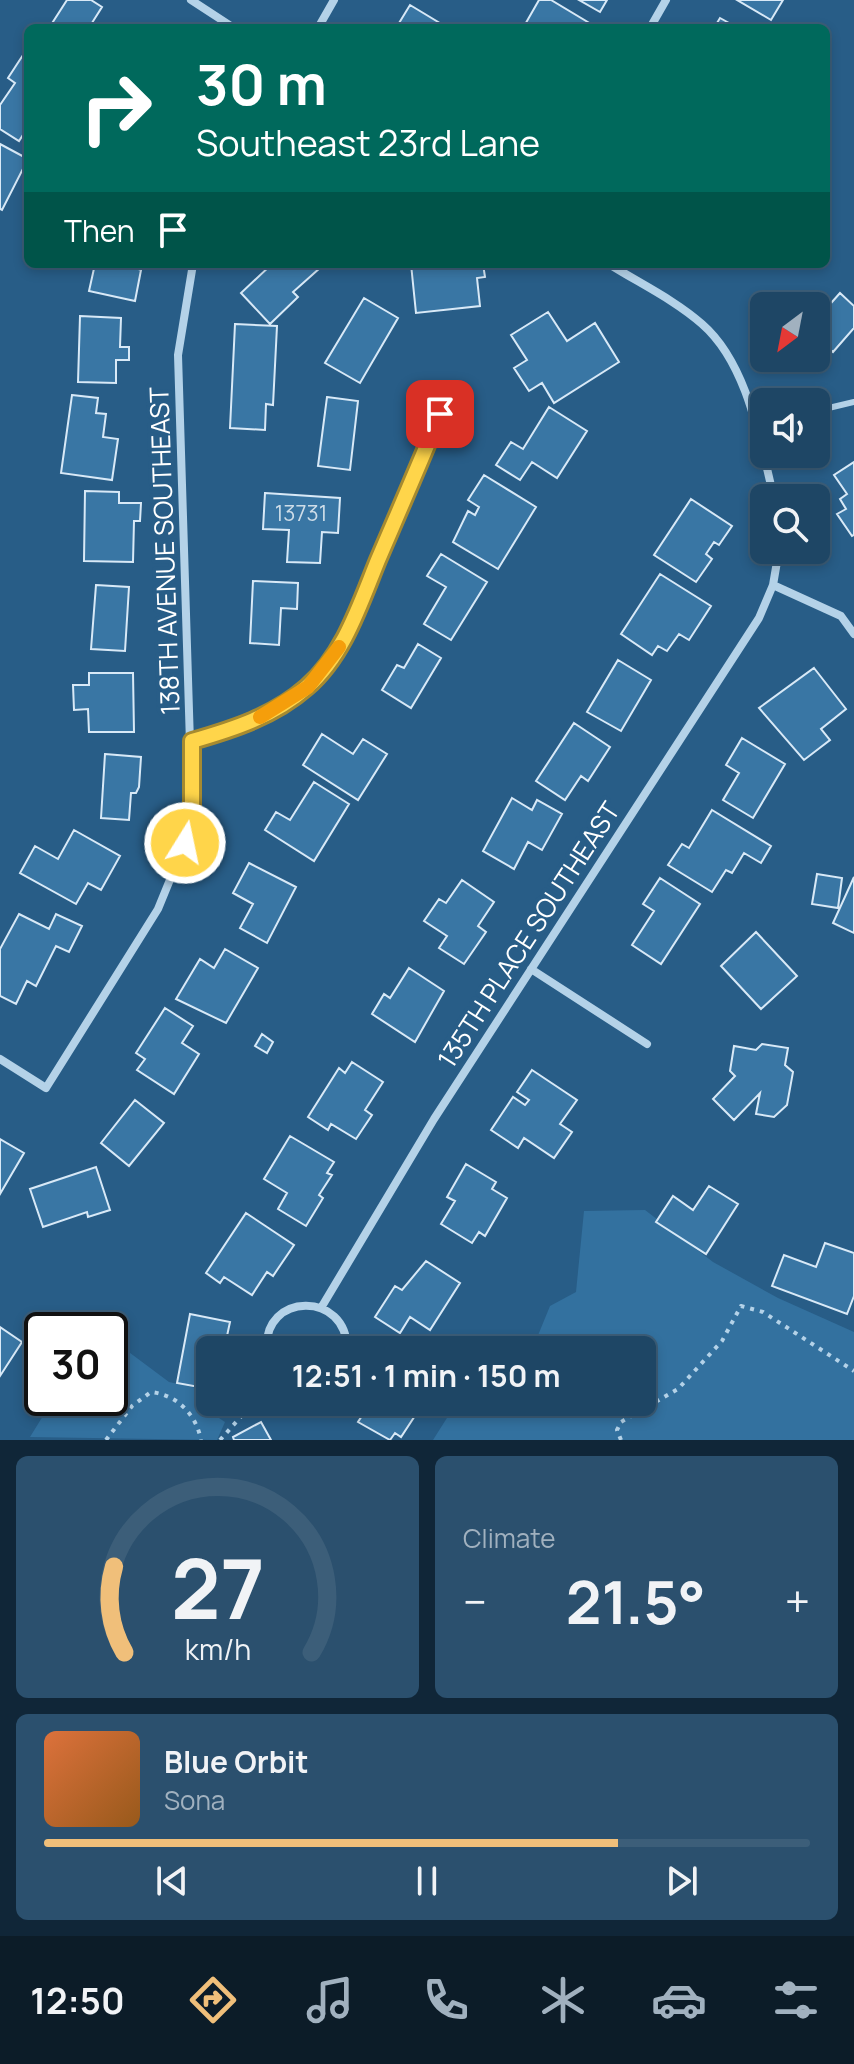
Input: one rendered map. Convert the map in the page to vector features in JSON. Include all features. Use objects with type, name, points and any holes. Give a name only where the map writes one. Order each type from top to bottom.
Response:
[{"type":"street","points":[[191,0],[228,24]]},
{"type":"street","points":[[320,24],[334,0]]},
{"type":"street","points":[[652,24],[666,0]]},
{"type":"street","name":"138TH AVENUE SOUTHEAST","points":[[0,1059],[46,1088],[139,941],[173,876],[192,808],[178,355],[192,268]]},
{"type":"street","points":[[615,268],[702,324],[721,346],[739,380],[750,412]]},
{"type":"street","points":[[192,741],[233,730],[276,710],[308,687],[328,665],[348,631],[440,414]]},
{"type":"street","name":"135TH PLACE SOUTHEAST","points":[[321,1308],[434,1119],[759,618],[773,585],[777,564]]},
{"type":"street","points":[[773,585],[816,601],[841,616],[854,634]]},
{"type":"street","points":[[531,969],[647,1044]]},
{"type":"street","points":[[268,1336],[269,1330],[285,1311],[309,1305],[321,1308],[342,1326],[344,1336]]},
{"type":"lane","points":[[830,408],[854,402]]},
{"type":"path","points":[[621,1440],[617,1430],[621,1422],[678,1389],[722,1341],[741,1306],[763,1312],[854,1371]]},
{"type":"path","points":[[106,1440],[124,1414],[151,1392],[164,1394],[178,1402],[194,1419],[201,1440]]},
{"type":"path","points":[[220,1440],[241,1416]]},
{"type":"shaded area","points":[[645,1210],[713,1262],[778,1298],[854,1332],[854,1440],[433,1440],[448,1416],[656,1416],[656,1336],[538,1336],[550,1306],[576,1292],[584,1211]]},
{"type":"shaded area","points":[[128,1351],[169,1382],[196,1388],[196,1416],[216,1416],[225,1422],[217,1440],[30,1437],[43,1416],[128,1416]]},
{"type":"building","points":[[67,0],[91,0],[102,7],[91,24],[52,24]]},
{"type":"building","points":[[539,0],[551,0],[591,24],[525,24]]},
{"type":"building","points":[[579,0],[607,0],[600,12]]},
{"type":"building","points":[[737,0],[783,0],[771,20]]},
{"type":"building","points":[[410,5],[441,24],[398,24]]},
{"type":"building","points":[[720,18],[731,24],[716,24]]},
{"type":"building","points":[[24,56],[24,133],[19,141],[0,129],[0,105],[15,83],[8,78]]},
{"type":"building","points":[[0,144],[24,157],[24,167],[0,209]]},
{"type":"building","points":[[94,268],[141,270],[135,301],[89,291]]},
{"type":"building","points":[[268,268],[320,268],[293,292],[298,297],[270,324],[241,293]]},
{"type":"building","points":[[411,268],[484,268],[485,277],[477,278],[480,306],[416,313]]},
{"type":"building","points":[[840,293],[854,306],[854,328],[833,352],[830,349],[830,304]]},
{"type":"building","points":[[364,298],[398,318],[360,383],[325,363]]},
{"type":"building","points":[[548,312],[567,341],[595,323],[619,362],[554,403],[542,383],[529,391],[514,368],[527,360],[511,335]]},
{"type":"building","points":[[80,316],[121,318],[120,347],[129,347],[129,360],[116,360],[116,383],[78,382]]},
{"type":"building","points":[[235,324],[277,326],[273,405],[266,404],[265,430],[230,428]]},
{"type":"building","points":[[72,395],[98,398],[96,413],[106,414],[103,437],[118,439],[112,480],[61,473]]},
{"type":"building","points":[[327,397],[358,401],[350,470],[318,466]]},
{"type":"building","points":[[549,407],[587,431],[557,478],[532,462],[520,480],[496,465],[511,442],[523,449]]},
{"type":"building","points":[[854,462],[852,536],[837,514],[846,509],[840,499],[847,494],[834,475]]},
{"type":"building","points":[[484,475],[536,507],[498,569],[453,542],[468,511],[475,515],[479,507],[468,500]]},
{"type":"building","points":[[85,491],[119,492],[119,503],[141,503],[140,521],[134,521],[133,562],[84,561]]},
{"type":"building","points":[[265,493],[340,498],[338,533],[322,532],[320,563],[287,562],[289,530],[263,529]]},
{"type":"building","points":[[691,499],[732,526],[719,545],[714,542],[706,554],[712,559],[696,582],[654,555]]},
{"type":"building","points":[[441,554],[487,582],[451,640],[424,624],[446,587],[427,576]]},
{"type":"building","points":[[660,574],[711,606],[689,640],[679,634],[667,651],[658,646],[652,655],[621,634]]},
{"type":"building","points":[[253,581],[298,583],[297,609],[281,608],[279,645],[250,643]]},
{"type":"building","points":[[96,585],[129,587],[125,651],[91,649]]},
{"type":"building","points":[[418,644],[441,658],[411,708],[382,690],[397,665],[404,668]]},
{"type":"building","points":[[618,660],[651,680],[621,731],[587,712]]},
{"type":"building","points":[[814,668],[846,709],[821,729],[830,740],[804,760],[759,708]]},
{"type":"building","points":[[89,673],[133,673],[134,732],[89,732],[88,709],[74,710],[73,685],[89,685]]},
{"type":"building","points":[[574,723],[610,747],[588,781],[581,776],[565,800],[536,781]]},
{"type":"building","points":[[322,734],[353,754],[363,739],[387,754],[358,800],[303,765]]},
{"type":"building","points":[[742,738],[785,764],[753,818],[723,800],[739,773],[726,765]]},
{"type":"building","points":[[105,754],[141,757],[139,787],[136,793],[131,793],[129,820],[101,818]]},
{"type":"building","points":[[314,782],[349,804],[314,861],[265,830],[276,812],[290,820]]},
{"type":"building","points":[[512,798],[532,810],[537,800],[562,814],[542,850],[528,842],[514,869],[483,851]]},
{"type":"building","points":[[712,810],[771,846],[761,863],[744,853],[732,873],[726,870],[712,892],[668,865],[682,844],[689,848]]},
{"type":"building","points":[[74,830],[120,856],[101,890],[88,883],[76,904],[20,873],[35,846],[58,859]]},
{"type":"building","points":[[249,863],[296,887],[267,943],[240,928],[253,904],[233,893]]},
{"type":"building","points":[[817,874],[842,878],[838,908],[812,904]]},
{"type":"building","points":[[854,877],[854,933],[833,923]]},
{"type":"building","points":[[660,878],[700,904],[661,964],[632,945],[654,911],[643,904]]},
{"type":"building","points":[[462,880],[494,902],[478,926],[486,932],[464,964],[439,948],[447,936],[424,921],[439,899],[446,903]]},
{"type":"building","points":[[19,914],[49,929],[56,914],[82,926],[69,952],[56,946],[36,986],[27,981],[16,1004],[0,996],[0,949]]},
{"type":"building","points":[[756,932],[797,976],[761,1009],[721,966]]},
{"type":"building","points":[[225,949],[258,968],[226,1023],[176,999],[200,959],[214,968]]},
{"type":"building","points":[[409,968],[444,991],[415,1042],[372,1014],[384,994],[390,998]]},
{"type":"building","points":[[165,1008],[193,1026],[182,1043],[199,1054],[174,1094],[137,1070],[145,1059],[136,1053]]},
{"type":"building","points":[[262,1034],[273,1042],[267,1053],[255,1046]]},
{"type":"building","points":[[762,1044],[788,1048],[785,1065],[793,1072],[787,1105],[774,1117],[756,1114],[760,1093],[734,1120],[713,1099],[735,1076],[730,1071],[734,1046],[756,1050]]},
{"type":"building","points":[[352,1062],[383,1082],[365,1110],[372,1115],[356,1139],[331,1124],[328,1130],[308,1117],[339,1068],[345,1073]]},
{"type":"building","points":[[532,1070],[577,1100],[560,1124],[572,1132],[554,1158],[524,1138],[518,1148],[491,1130],[513,1097],[525,1105],[529,1100],[517,1092]]},
{"type":"building","points":[[135,1100],[164,1123],[129,1166],[101,1143]]},
{"type":"building","points":[[290,1136],[334,1162],[327,1173],[332,1175],[319,1195],[323,1198],[306,1226],[278,1209],[287,1193],[264,1179]]},
{"type":"building","points":[[0,1139],[24,1153],[0,1194]]},
{"type":"building","points":[[466,1164],[496,1182],[492,1189],[507,1198],[485,1236],[479,1232],[472,1243],[441,1224],[455,1201],[447,1197]]},
{"type":"building","points":[[96,1167],[110,1210],[88,1217],[87,1212],[43,1227],[30,1189]]},
{"type":"building","points":[[709,1186],[738,1204],[706,1254],[656,1222],[673,1196],[693,1210]]},
{"type":"building","points":[[246,1213],[294,1245],[273,1276],[267,1272],[252,1295],[224,1277],[220,1283],[206,1273]]},
{"type":"building","points":[[825,1243],[854,1253],[854,1296],[847,1314],[772,1286],[784,1255],[816,1267]]},
{"type":"building","points":[[426,1261],[460,1283],[430,1330],[410,1317],[400,1333],[375,1317],[395,1286],[402,1290]]},
{"type":"building","points":[[190,1314],[230,1322],[227,1336],[196,1336],[196,1386],[177,1383]]},
{"type":"building","points":[[0,1327],[22,1342],[0,1376]]},
{"type":"building","points":[[362,1416],[415,1416],[401,1437],[395,1433],[390,1440],[358,1422]]},
{"type":"building","points":[[261,1422],[271,1440],[234,1440],[233,1437]]},
{"type":"slow traffic","points":[[260,717],[276,710],[308,687],[339,647]]},
{"type":"route","points":[[185,843],[192,808],[192,741],[233,730],[276,710],[308,687],[328,665],[348,631],[440,414]]}]
